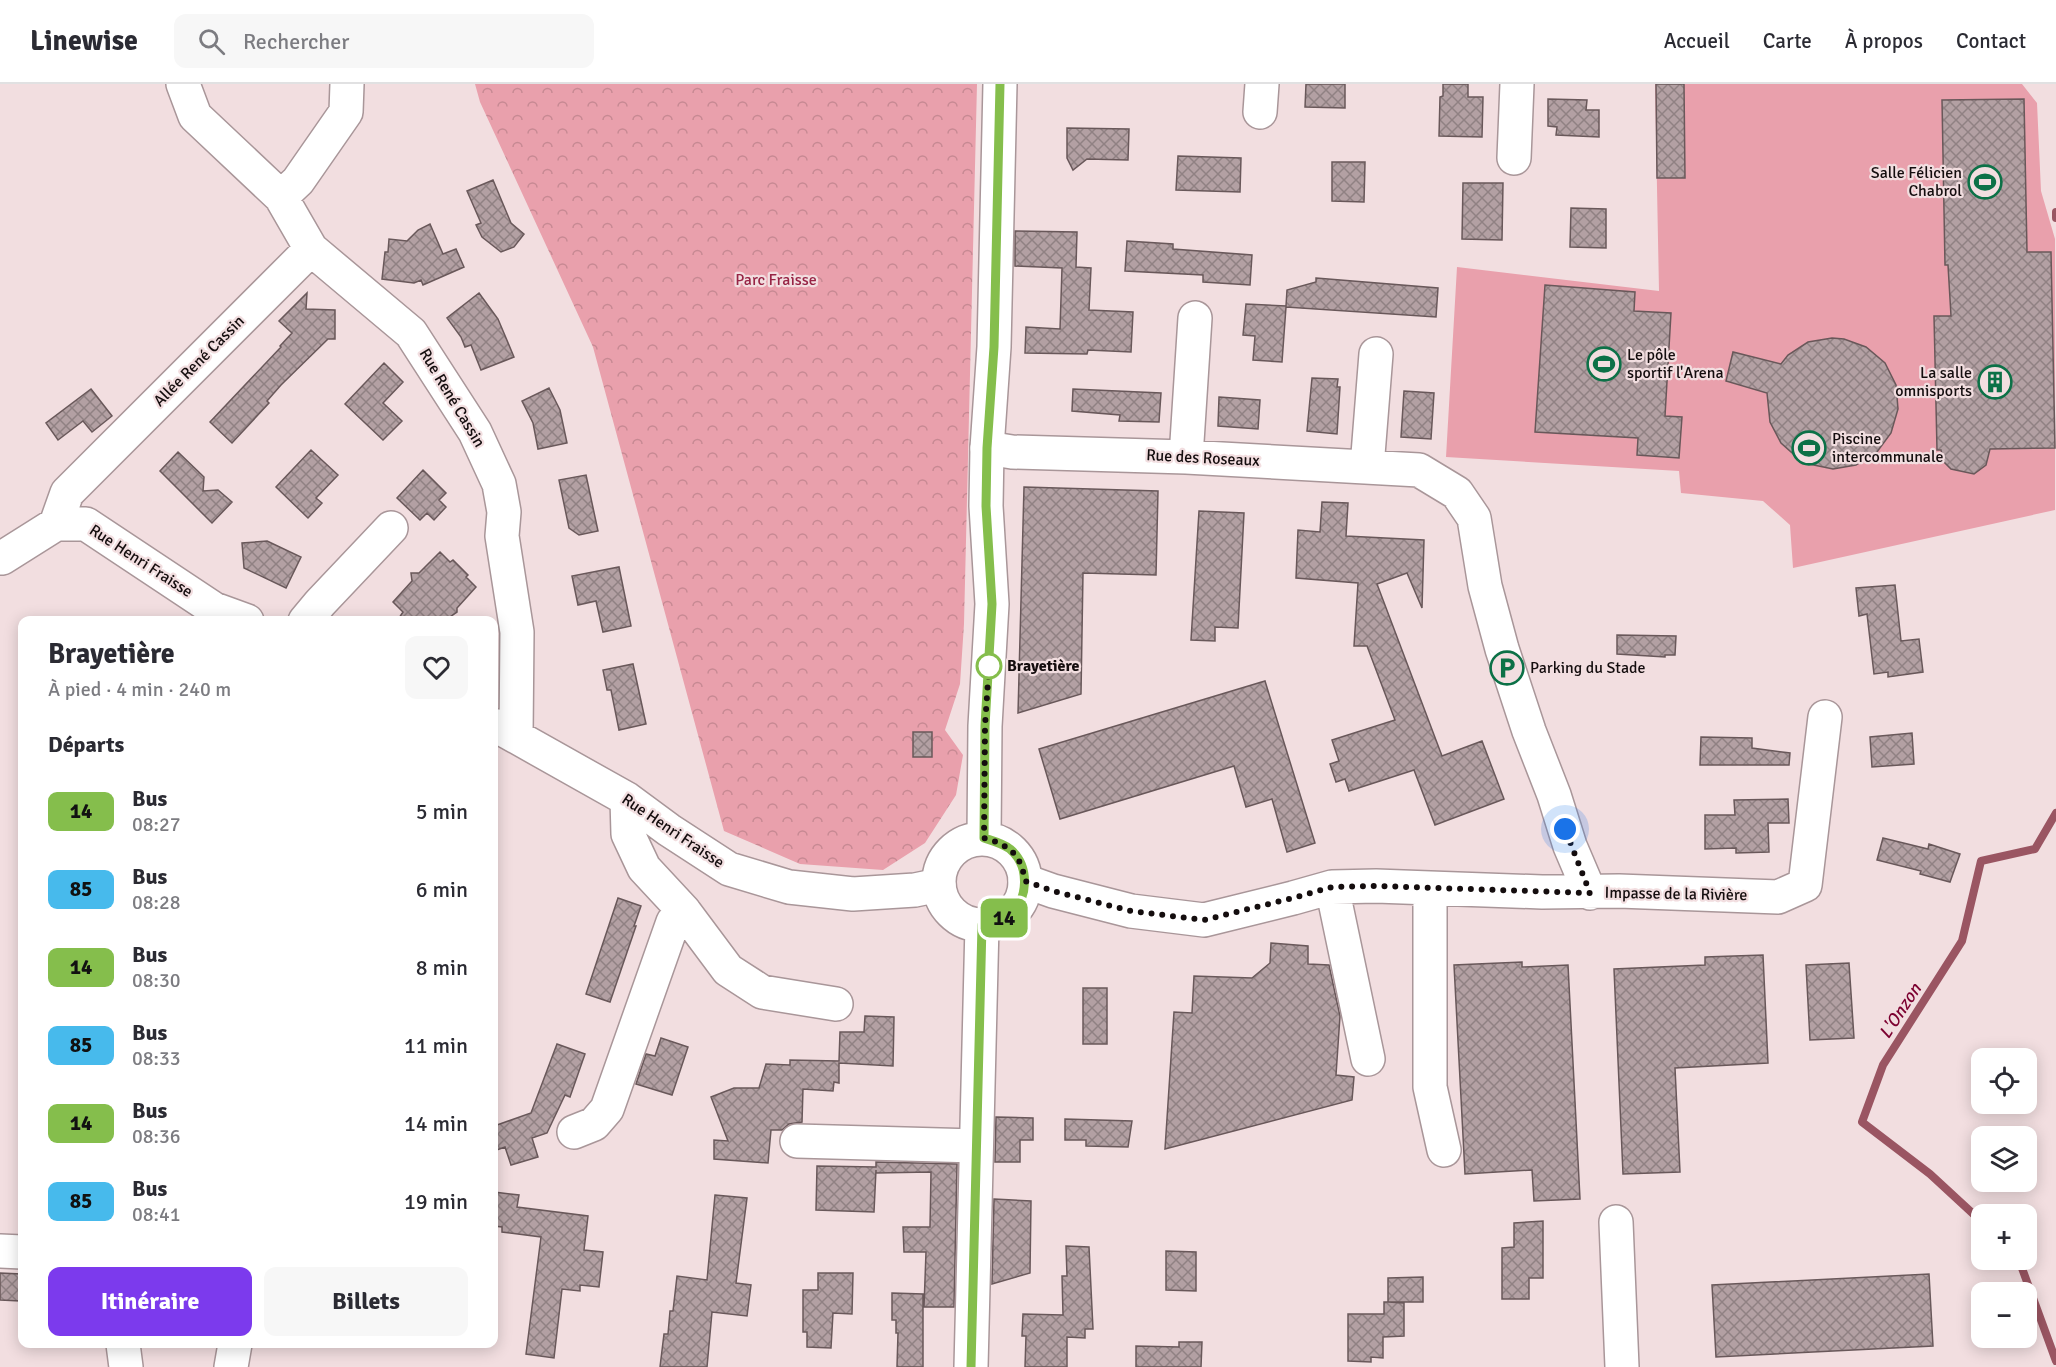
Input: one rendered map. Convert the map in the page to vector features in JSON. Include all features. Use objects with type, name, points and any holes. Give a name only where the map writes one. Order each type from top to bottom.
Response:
[{"type":"street","points":[[183,84],[195,116],[281,196],[311,249]]},
{"type":"street","points":[[281,196],[298,181],[346,112],[347,84]]},
{"type":"street","points":[[984,838],[985,726],[992,604],[986,506],[987,448],[994,347],[1000,84]]},
{"type":"street","points":[[1514,158],[1517,84]]},
{"type":"street","name":"Allée René Cassin","points":[[56,524],[67,493],[311,249]]},
{"type":"street","name":"Rue René Cassin","points":[[311,249],[411,333],[475,432],[499,484],[504,512],[502,536],[517,632],[505,730]]},
{"type":"street","points":[[1186,457],[1195,318]]},
{"type":"street","points":[[1367,467],[1376,354]]},
{"type":"street","name":"Rue des Roseaux","points":[[987,448],[1012,452],[1186,457],[1419,470],[1457,494],[1474,518],[1485,586],[1502,649],[1570,846],[1590,893]]},
{"type":"street","points":[[1,560],[56,524]]},
{"type":"street","name":"Rue Henri Fraisse","points":[[56,524],[86,524],[214,609],[233,616]]},
{"type":"street","points":[[309,616],[391,528]]},
{"type":"street","name":"Impasse de la Rivière","points":[[1025,881],[1053,891],[1131,911],[1204,920],[1332,887],[1377,886],[1590,893],[1619,891],[1778,897],[1804,885],[1825,717]]},
{"type":"street","name":"Rue Henri Fraisse","points":[[505,730],[627,799],[729,869],[789,888],[853,894],[915,890],[939,885]]},
{"type":"street","points":[[627,799],[628,834],[644,868],[684,910],[728,970],[762,992],[836,1004]]},
{"type":"street","points":[[984,838],[999,842],[1010,849],[1018,858],[1025,881],[1023,895],[1017,907],[1007,917],[995,923],[982,925],[969,923],[953,913],[942,897],[939,885],[941,870],[947,856],[958,846],[984,838]]},
{"type":"street","points":[[1332,887],[1368,1059]]},
{"type":"street","points":[[1430,888],[1430,1087],[1444,1150]]},
{"type":"street","points":[[574,1132],[594,1124],[607,1109],[673,922],[684,910]]},
{"type":"street","points":[[971,1367],[982,925]]},
{"type":"street","points":[[797,1141],[976,1146]]},
{"type":"street","points":[[1616,1222],[1622,1367]]},
{"type":"street","points":[[0,1251],[18,1252]]},
{"type":"street","points":[[124,1348],[126,1367]]},
{"type":"street","points":[[231,1367],[234,1348]]},
{"type":"green space","name":"Parc Fraisse","points":[[475,84],[977,84],[964,624],[960,684],[945,730],[963,755],[956,795],[925,843],[883,870],[800,864],[724,831],[593,347],[480,102]]},
{"type":"green space","points":[[1655,84],[2022,84],[2037,103],[2041,191],[2055,239],[2055,510],[1793,568],[1790,525],[1763,501],[1681,493],[1679,471],[1446,457],[1457,267],[1659,291]]},
{"type":"building","points":[[1306,84],[1345,84],[1345,108],[1305,107]]},
{"type":"building","points":[[1443,84],[1468,84],[1468,97],[1483,97],[1482,137],[1439,136],[1440,97],[1443,96]]},
{"type":"building","points":[[1656,84],[1684,84],[1685,178],[1657,178]]},
{"type":"building","points":[[1548,99],[1587,100],[1586,110],[1599,110],[1599,137],[1556,135],[1557,127],[1548,126]]},
{"type":"building","points":[[2024,99],[2027,252],[2051,252],[2055,448],[1990,449],[1986,465],[1974,474],[1951,469],[1944,462],[1941,450],[1937,450],[1934,316],[1951,316],[1948,265],[1945,265],[1942,100]]},
{"type":"building","points":[[1067,128],[1129,129],[1128,160],[1087,159],[1073,170],[1067,158]]},
{"type":"building","points":[[1178,156],[1241,158],[1240,192],[1176,190]]},
{"type":"building","points":[[1332,162],[1365,162],[1364,202],[1332,201]]},
{"type":"building","points":[[493,180],[511,223],[524,234],[514,247],[501,252],[482,237],[476,225],[481,223],[467,191]]},
{"type":"building","points":[[1463,183],[1503,183],[1502,240],[1462,239]]},
{"type":"building","points":[[1571,208],[1606,209],[1606,248],[1570,247]]},
{"type":"building","points":[[430,224],[443,254],[456,249],[464,267],[423,285],[421,280],[414,283],[382,279],[389,239],[407,241],[418,230]]},
{"type":"building","points":[[1015,231],[1077,232],[1076,267],[1091,268],[1089,310],[1133,312],[1131,352],[1088,350],[1087,354],[1025,353],[1026,327],[1060,329],[1062,268],[1015,266]]},
{"type":"building","points":[[1127,241],[1173,244],[1173,249],[1252,255],[1250,285],[1203,282],[1203,275],[1125,271]]},
{"type":"building","points":[[1316,278],[1438,288],[1436,317],[1286,307],[1282,362],[1253,360],[1255,336],[1243,335],[1246,304],[1286,306],[1287,290],[1316,282]]},
{"type":"building","name":"Le pôle sportif l'Arena","points":[[1545,285],[1635,292],[1634,311],[1671,313],[1665,416],[1682,417],[1679,458],[1637,455],[1638,438],[1535,432]]},
{"type":"building","points":[[307,293],[306,309],[335,310],[335,339],[328,339],[281,385],[267,401],[269,403],[232,443],[210,422],[292,333],[279,321]]},
{"type":"building","points":[[479,293],[498,319],[514,357],[481,370],[471,345],[465,347],[461,337],[447,318]]},
{"type":"building","points":[[1832,338],[1844,339],[1866,347],[1885,363],[1896,385],[1898,409],[1891,433],[1877,452],[1856,465],[1833,469],[1809,464],[1799,459],[1781,443],[1770,422],[1767,393],[1726,381],[1733,352],[1781,364],[1788,355],[1808,342]]},
{"type":"building","points":[[384,363],[403,382],[383,403],[402,421],[383,440],[345,404]]},
{"type":"building","points":[[1312,378],[1338,379],[1337,387],[1340,387],[1337,434],[1307,431]]},
{"type":"building","points":[[549,388],[560,410],[567,443],[538,449],[533,423],[522,401]]},
{"type":"building","points":[[91,389],[112,416],[92,432],[83,421],[58,440],[46,423]]},
{"type":"building","points":[[1073,389],[1161,393],[1159,422],[1119,421],[1120,415],[1072,411]]},
{"type":"building","points":[[1404,391],[1434,393],[1431,439],[1401,437]]},
{"type":"building","points":[[1219,397],[1260,400],[1258,429],[1218,426]]},
{"type":"building","points":[[311,450],[338,475],[316,498],[322,503],[308,518],[276,487]]},
{"type":"building","points":[[178,452],[204,477],[203,491],[218,490],[232,502],[212,523],[160,471]]},
{"type":"building","points":[[423,470],[446,493],[439,500],[446,507],[434,520],[427,513],[420,520],[397,498]]},
{"type":"building","points":[[586,475],[598,531],[579,535],[569,528],[559,480]]},
{"type":"building","points":[[1024,487],[1158,491],[1156,575],[1083,573],[1081,694],[1018,713]]},
{"type":"building","points":[[1322,502],[1348,503],[1346,536],[1424,540],[1422,608],[1407,573],[1377,584],[1442,756],[1482,741],[1504,799],[1435,825],[1414,770],[1349,791],[1345,779],[1336,782],[1330,764],[1339,761],[1332,740],[1395,720],[1367,646],[1354,646],[1358,583],[1296,578],[1298,530],[1320,532]]},
{"type":"building","points":[[1199,511],[1244,513],[1238,628],[1215,627],[1215,641],[1191,640]]},
{"type":"building","points":[[267,541],[301,557],[286,588],[244,568],[242,543]]},
{"type":"building","points":[[440,552],[450,562],[453,560],[476,587],[451,616],[400,616],[403,612],[393,602],[412,581],[411,573],[419,573]]},
{"type":"building","points":[[619,567],[631,626],[603,632],[596,601],[578,605],[572,576]]},
{"type":"building","points":[[1895,585],[1901,641],[1919,639],[1923,672],[1888,677],[1888,672],[1874,674],[1867,614],[1859,616],[1856,588]]},
{"type":"building","points":[[1617,635],[1676,636],[1675,655],[1665,655],[1665,657],[1617,654]]},
{"type":"building","points":[[633,664],[646,724],[619,730],[611,690],[607,690],[603,670]]},
{"type":"building","points":[[1265,681],[1315,843],[1287,852],[1272,799],[1246,807],[1234,766],[1060,819],[1039,749]]},
{"type":"building","points":[[913,732],[932,732],[932,757],[913,757]]},
{"type":"building","points":[[1912,733],[1914,764],[1872,767],[1870,737]]},
{"type":"building","points":[[1701,737],[1752,738],[1752,748],[1790,753],[1789,765],[1700,765]]},
{"type":"building","points":[[1788,799],[1789,823],[1768,823],[1769,852],[1736,853],[1736,848],[1705,849],[1705,815],[1735,815],[1734,800]]},
{"type":"building","points":[[1883,838],[1928,849],[1929,844],[1960,854],[1950,882],[1920,874],[1921,871],[1877,860]]},
{"type":"building","points":[[618,898],[641,906],[610,1002],[586,994]]},
{"type":"building","points":[[1271,943],[1308,946],[1308,964],[1329,965],[1340,1016],[1336,1075],[1354,1077],[1352,1100],[1165,1149],[1174,1012],[1192,1013],[1194,976],[1252,978],[1270,963]]},
{"type":"building","points":[[1763,955],[1768,1063],[1675,1068],[1680,1172],[1623,1174],[1614,969],[1705,965],[1705,957]]},
{"type":"building","points":[[1522,962],[1522,967],[1568,965],[1580,1199],[1534,1201],[1532,1170],[1465,1174],[1454,965]]},
{"type":"building","points":[[1849,963],[1854,1038],[1810,1040],[1806,965]]},
{"type":"building","points":[[1083,988],[1107,988],[1107,1044],[1083,1044]]},
{"type":"building","points":[[865,1016],[894,1017],[893,1066],[839,1063],[839,1083],[834,1082],[833,1091],[803,1089],[802,1122],[789,1124],[782,1130],[771,1130],[768,1163],[714,1159],[714,1140],[728,1141],[711,1097],[734,1088],[759,1088],[766,1064],[790,1065],[790,1060],[839,1061],[840,1032],[864,1032]]},
{"type":"building","points":[[661,1038],[688,1047],[672,1095],[636,1084],[646,1054],[655,1056]]},
{"type":"building","points":[[557,1044],[585,1054],[570,1097],[565,1095],[547,1133],[532,1138],[538,1157],[511,1165],[505,1147],[498,1150],[498,1125],[531,1113]]},
{"type":"building","points":[[996,1117],[1033,1118],[1033,1140],[1020,1140],[1020,1162],[995,1162]]},
{"type":"building","points":[[1065,1119],[1132,1121],[1128,1147],[1086,1146],[1086,1140],[1065,1140]]},
{"type":"building","points":[[876,1162],[957,1164],[954,1307],[924,1307],[926,1252],[904,1252],[903,1227],[930,1227],[931,1172],[876,1173],[876,1170],[874,1212],[816,1210],[817,1166],[876,1167]]},
{"type":"building","points":[[498,1192],[519,1195],[517,1207],[588,1216],[584,1250],[603,1252],[599,1287],[580,1285],[580,1291],[562,1289],[554,1358],[526,1354],[541,1237],[502,1232],[502,1227],[498,1226]]},
{"type":"building","points":[[715,1195],[747,1198],[736,1283],[751,1285],[747,1316],[712,1312],[707,1367],[660,1367],[664,1334],[668,1334],[670,1311],[673,1311],[677,1276],[707,1280]]},
{"type":"building","points":[[994,1199],[1031,1201],[1030,1273],[992,1284]]},
{"type":"building","points":[[1543,1221],[1543,1278],[1529,1278],[1529,1299],[1502,1299],[1502,1248],[1514,1247],[1514,1223]]},
{"type":"building","points":[[1066,1246],[1089,1247],[1093,1329],[1085,1329],[1085,1338],[1067,1337],[1067,1367],[1025,1367],[1026,1336],[1022,1336],[1023,1314],[1063,1315],[1062,1276],[1067,1276]]},
{"type":"building","points":[[1166,1251],[1196,1252],[1196,1291],[1166,1290]]},
{"type":"building","points":[[0,1273],[18,1274],[18,1301],[0,1300]]},
{"type":"building","points":[[818,1273],[853,1273],[852,1314],[833,1313],[831,1348],[807,1347],[807,1332],[803,1332],[803,1290],[818,1290]]},
{"type":"building","points":[[1929,1274],[1933,1346],[1716,1357],[1712,1285]]},
{"type":"building","points":[[1423,1277],[1423,1302],[1388,1302],[1388,1278]]},
{"type":"building","points":[[892,1293],[923,1294],[923,1367],[897,1367],[898,1333],[896,1333],[896,1320],[892,1320]]},
{"type":"building","points":[[1384,1302],[1404,1303],[1404,1336],[1383,1337],[1383,1358],[1371,1357],[1371,1362],[1348,1361],[1348,1314],[1384,1314]]},
{"type":"building","points":[[1179,1342],[1202,1342],[1201,1367],[1136,1367],[1136,1346],[1179,1347]]},
{"type":"waterway","name":"L'Onzon","points":[[2056,212],[2056,218]]},
{"type":"waterway","name":"L'Onzon","points":[[1971,1212],[1930,1174],[1862,1122],[1883,1065],[1962,941],[1981,861],[2035,849],[2056,813]]},
{"type":"waterway","name":"L'Onzon","points":[[2023,1270],[2056,1361]]},
{"type":"bus line","name":"14","points":[[971,1367],[982,925],[995,923],[1007,917],[1017,907],[1023,895],[1025,881],[1018,858],[1010,849],[999,842],[984,838],[985,726],[992,604],[986,506],[987,448],[994,347],[1000,84]]},
{"type":"place","name":"Salle Félicien Chabrol","points":[[1985,182]]},
{"type":"place","name":"Le pôle sportif l'Arena","points":[[1604,364]]},
{"type":"place","name":"La salle omnisports","points":[[1995,382]]},
{"type":"place","name":"Piscine intercommunale","points":[[1809,448]]},
{"type":"place","name":"Brayetière","points":[[989,666]]},
{"type":"place","name":"Parking du Stade","points":[[1507,668]]},
{"type":"route","points":[[989,666],[985,726],[984,838],[999,842],[1010,849],[1018,858],[1025,881],[1053,891],[1131,911],[1204,920],[1332,887],[1377,886],[1590,893],[1565,829]]}]
